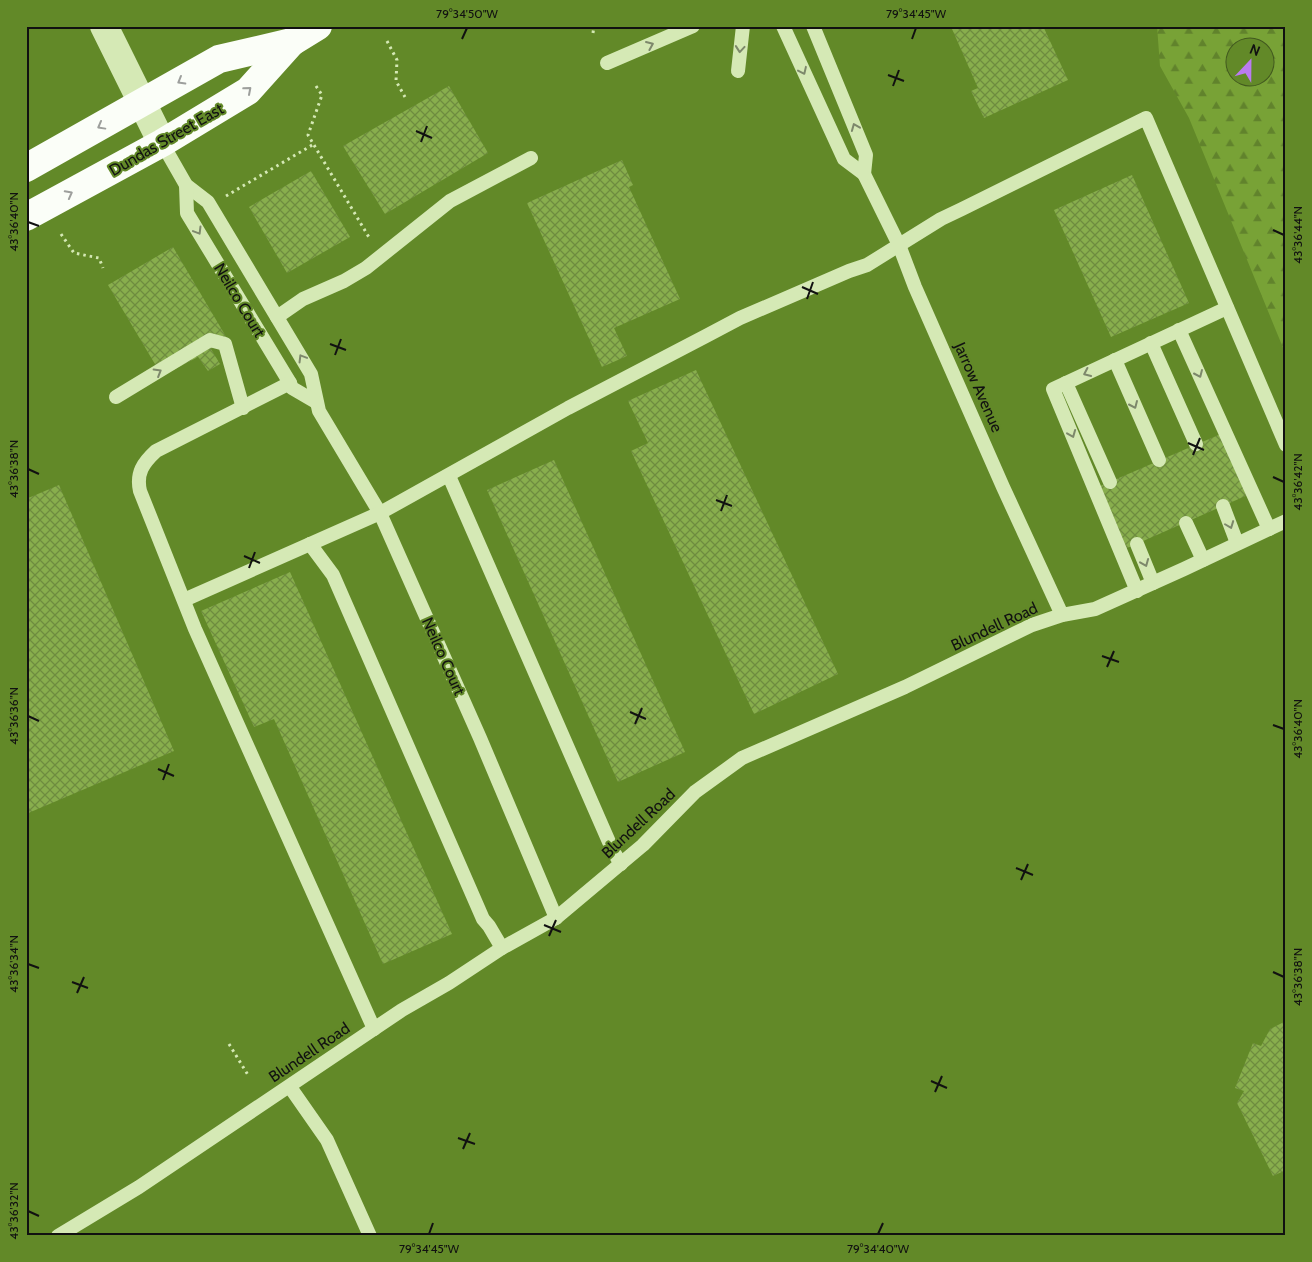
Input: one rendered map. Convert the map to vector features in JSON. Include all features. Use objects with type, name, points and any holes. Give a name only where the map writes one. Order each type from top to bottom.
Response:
[{"type":"main road","name":"Dundas Street East","points":[[26,217],[162,143],[248,92],[292,42],[318,26]]},
{"type":"main road","name":"Dundas Street East","points":[[26,168],[219,59],[292,42]]},
{"type":"street","name":"Neilco Court","points":[[104,26],[162,143]]},
{"type":"lane","points":[[607,63],[693,26]]},
{"type":"lane","points":[[738,71],[742,26]]},
{"type":"lane","name":"Jarrow Avenue","points":[[783,26],[844,159],[864,174],[898,245],[1062,615]]},
{"type":"lane","name":"Jarrow Avenue","points":[[813,26],[866,155],[864,174]]},
{"type":"lane","points":[[184,600],[380,513],[568,408],[740,318],[867,265],[962,209],[1146,118],[1286,445]]},
{"type":"lane","name":"Neilco Court","points":[[162,143],[186,185],[210,206],[311,374],[319,411],[380,513],[480,738],[556,918]]},
{"type":"lane","points":[[277,317],[303,299],[344,281],[366,268],[450,201],[531,158]]},
{"type":"lane","name":"Neilco Court","points":[[186,185],[187,213],[292,388],[316,402]]},
{"type":"lane","points":[[1137,591],[1053,389],[1227,308]]},
{"type":"lane","points":[[1179,330],[1269,529]]},
{"type":"lane","points":[[116,397],[210,340],[225,344],[244,408]]},
{"type":"lane","points":[[1151,343],[1196,444]]},
{"type":"lane","points":[[1115,360],[1159,460]]},
{"type":"lane","points":[[290,383],[244,408],[156,450],[141,468],[138,484],[207,656],[374,1029]]},
{"type":"lane","points":[[1066,383],[1110,482]]},
{"type":"lane","points":[[449,476],[613,851],[621,864]]},
{"type":"lane","points":[[1222,506],[1237,543]]},
{"type":"lane","name":"Blundell Road","points":[[58,1236],[139,1187],[374,1029],[502,948],[556,918],[643,845],[695,792],[742,758],[906,687],[1032,625],[1062,615],[1095,609],[1286,520]]},
{"type":"lane","points":[[1186,522],[1203,560]]},
{"type":"lane","points":[[310,544],[333,575],[483,919],[502,948]]},
{"type":"lane","points":[[1137,544],[1153,583]]},
{"type":"lane","points":[[290,1087],[327,1140],[370,1236]]},
{"type":"path","points":[[593,33],[594,26]]},
{"type":"path","points":[[387,41],[397,60],[396,81],[405,97]]},
{"type":"path","points":[[316,86],[322,95],[308,134],[370,239]]},
{"type":"path","points":[[210,206],[314,144]]},
{"type":"path","points":[[61,234],[74,253],[99,258],[103,268]]},
{"type":"path","points":[[230,1044],[248,1075]]},
{"type":"green space","points":[[1157,26],[1286,26],[1286,355],[1189,118],[1160,66]]},
{"type":"building","points":[[958,26],[1043,26],[1068,80],[984,118],[971,91],[978,88],[952,29]]},
{"type":"building","points":[[449,86],[488,153],[385,214],[343,146]]},
{"type":"building","points":[[622,160],[633,185],[629,187],[680,299],[614,328],[627,356],[602,367],[527,203]]},
{"type":"building","points":[[311,171],[350,237],[287,273],[249,207]]},
{"type":"building","points":[[1132,175],[1189,303],[1111,337],[1054,210]]},
{"type":"building","points":[[173,247],[228,340],[211,349],[220,364],[208,371],[198,357],[162,376],[108,285]]},
{"type":"building","points":[[696,370],[838,674],[754,714],[631,451],[648,443],[628,401]]},
{"type":"building","points":[[1223,433],[1250,494],[1125,549],[1098,487]]},
{"type":"building","points":[[554,460],[685,752],[618,782],[487,490]]},
{"type":"building","points":[[59,485],[174,751],[26,814],[26,499]]},
{"type":"building","points":[[290,572],[452,934],[383,964],[274,719],[254,727],[201,611]]},
{"type":"building","points":[[1286,1021],[1286,1170],[1273,1176],[1237,1103],[1244,1091],[1235,1088],[1253,1043],[1261,1046],[1270,1029]]}]
